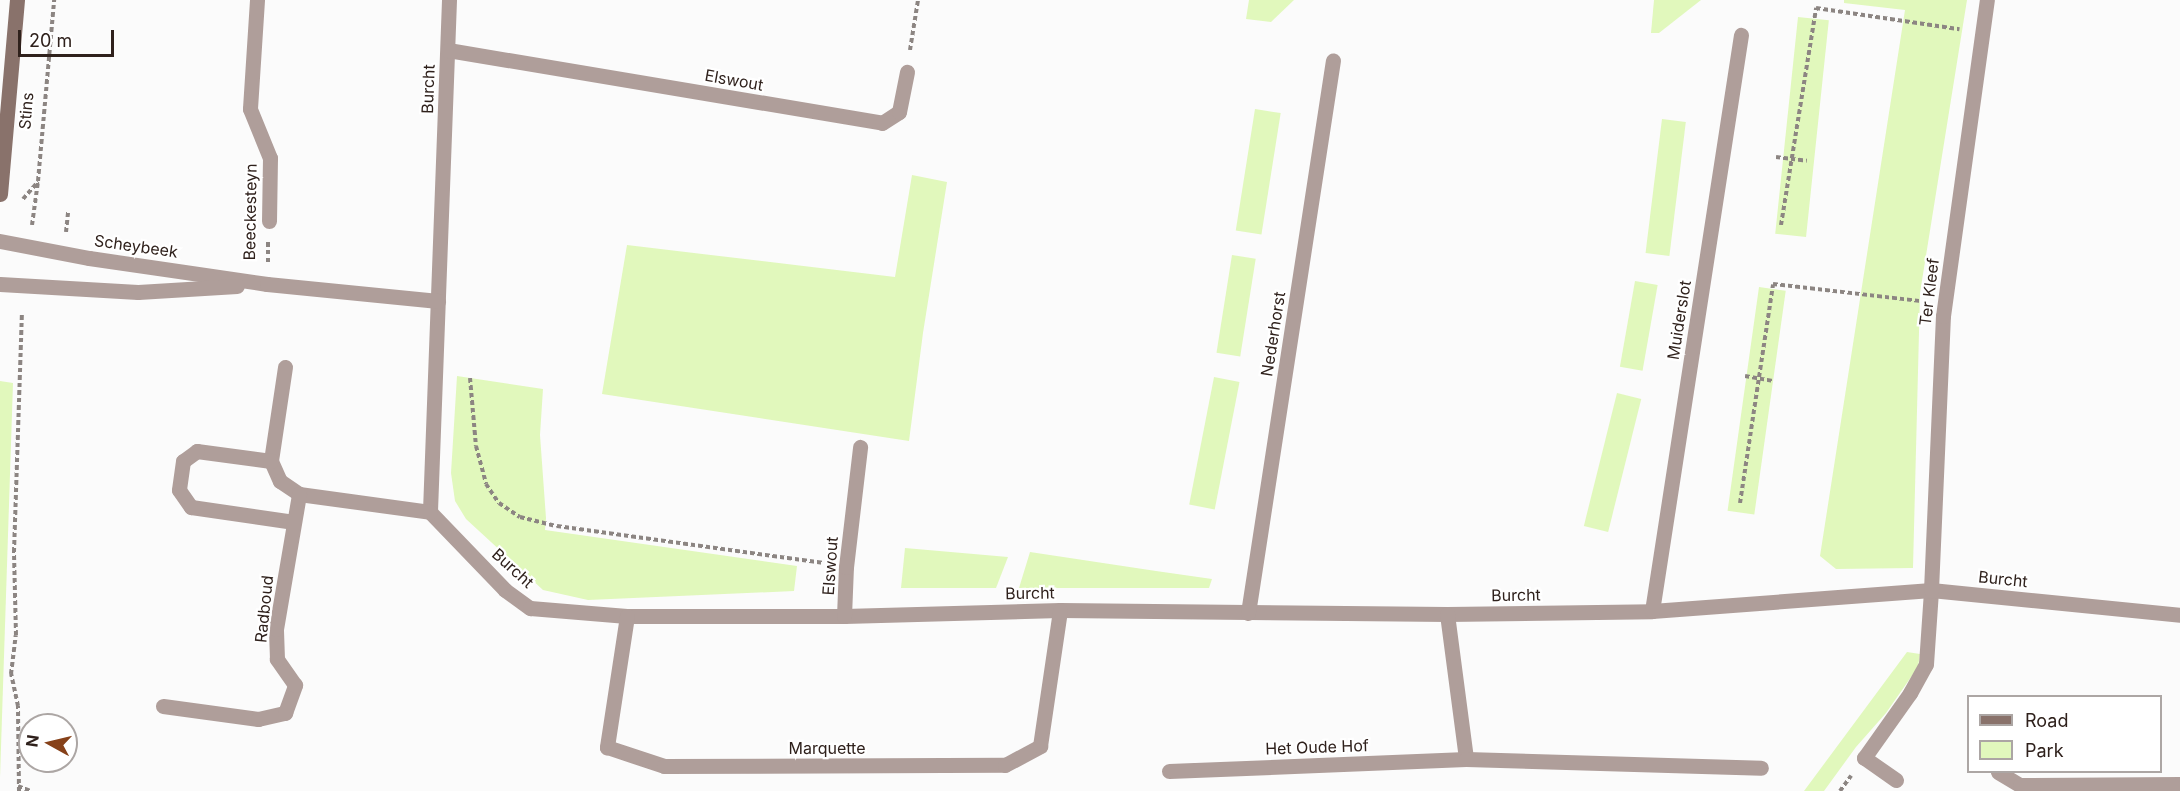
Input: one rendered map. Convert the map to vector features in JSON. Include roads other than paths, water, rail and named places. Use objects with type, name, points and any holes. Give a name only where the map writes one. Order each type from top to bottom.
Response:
[{"type":"street","name":"Stins","points":[[0,194],[17,0]]},
{"type":"street","name":"Beeckesteyn","points":[[257,0],[250,109],[270,158],[269,220]]},
{"type":"street","name":"Burcht","points":[[449,0],[430,512],[506,590],[531,608],[627,616],[844,616],[1060,610],[1448,614],[1652,610],[1931,590],[2180,615]]},
{"type":"street","name":"Ter Kleef","points":[[1896,780],[1864,758],[1910,693],[1926,664],[1944,304],[1987,0]]},
{"type":"street","name":"Muiderslot","points":[[1652,610],[1741,35]]},
{"type":"street","name":"Elswout","points":[[448,50],[882,123],[899,112],[907,72]]},
{"type":"street","name":"Nederhorst","points":[[1248,613],[1333,60]]},
{"type":"street","name":"Scheybeek","points":[[0,241],[89,258],[267,284],[438,301]]},
{"type":"street","name":"Scheybeek","points":[[0,284],[138,292],[267,284]]},
{"type":"street","points":[[285,366],[271,460],[280,481],[299,494],[430,512]]},
{"type":"street","name":"Elswout","points":[[844,616],[846,567],[860,447]]},
{"type":"street","points":[[271,460],[197,451],[183,461],[179,490],[191,507],[294,522]]},
{"type":"street","name":"Radboud","points":[[164,706],[258,719],[285,713],[295,685],[277,659],[276,629],[299,494]]},
{"type":"street","name":"Marquette","points":[[627,616],[607,747],[664,766],[1005,765],[1040,747],[1060,610]]},
{"type":"street","points":[[1448,614],[1466,759]]},
{"type":"street","name":"Het Oude Hof","points":[[1169,771],[1466,759],[1761,768]]},
{"type":"street","points":[[2001,773],[2020,785],[2180,784]]}]
